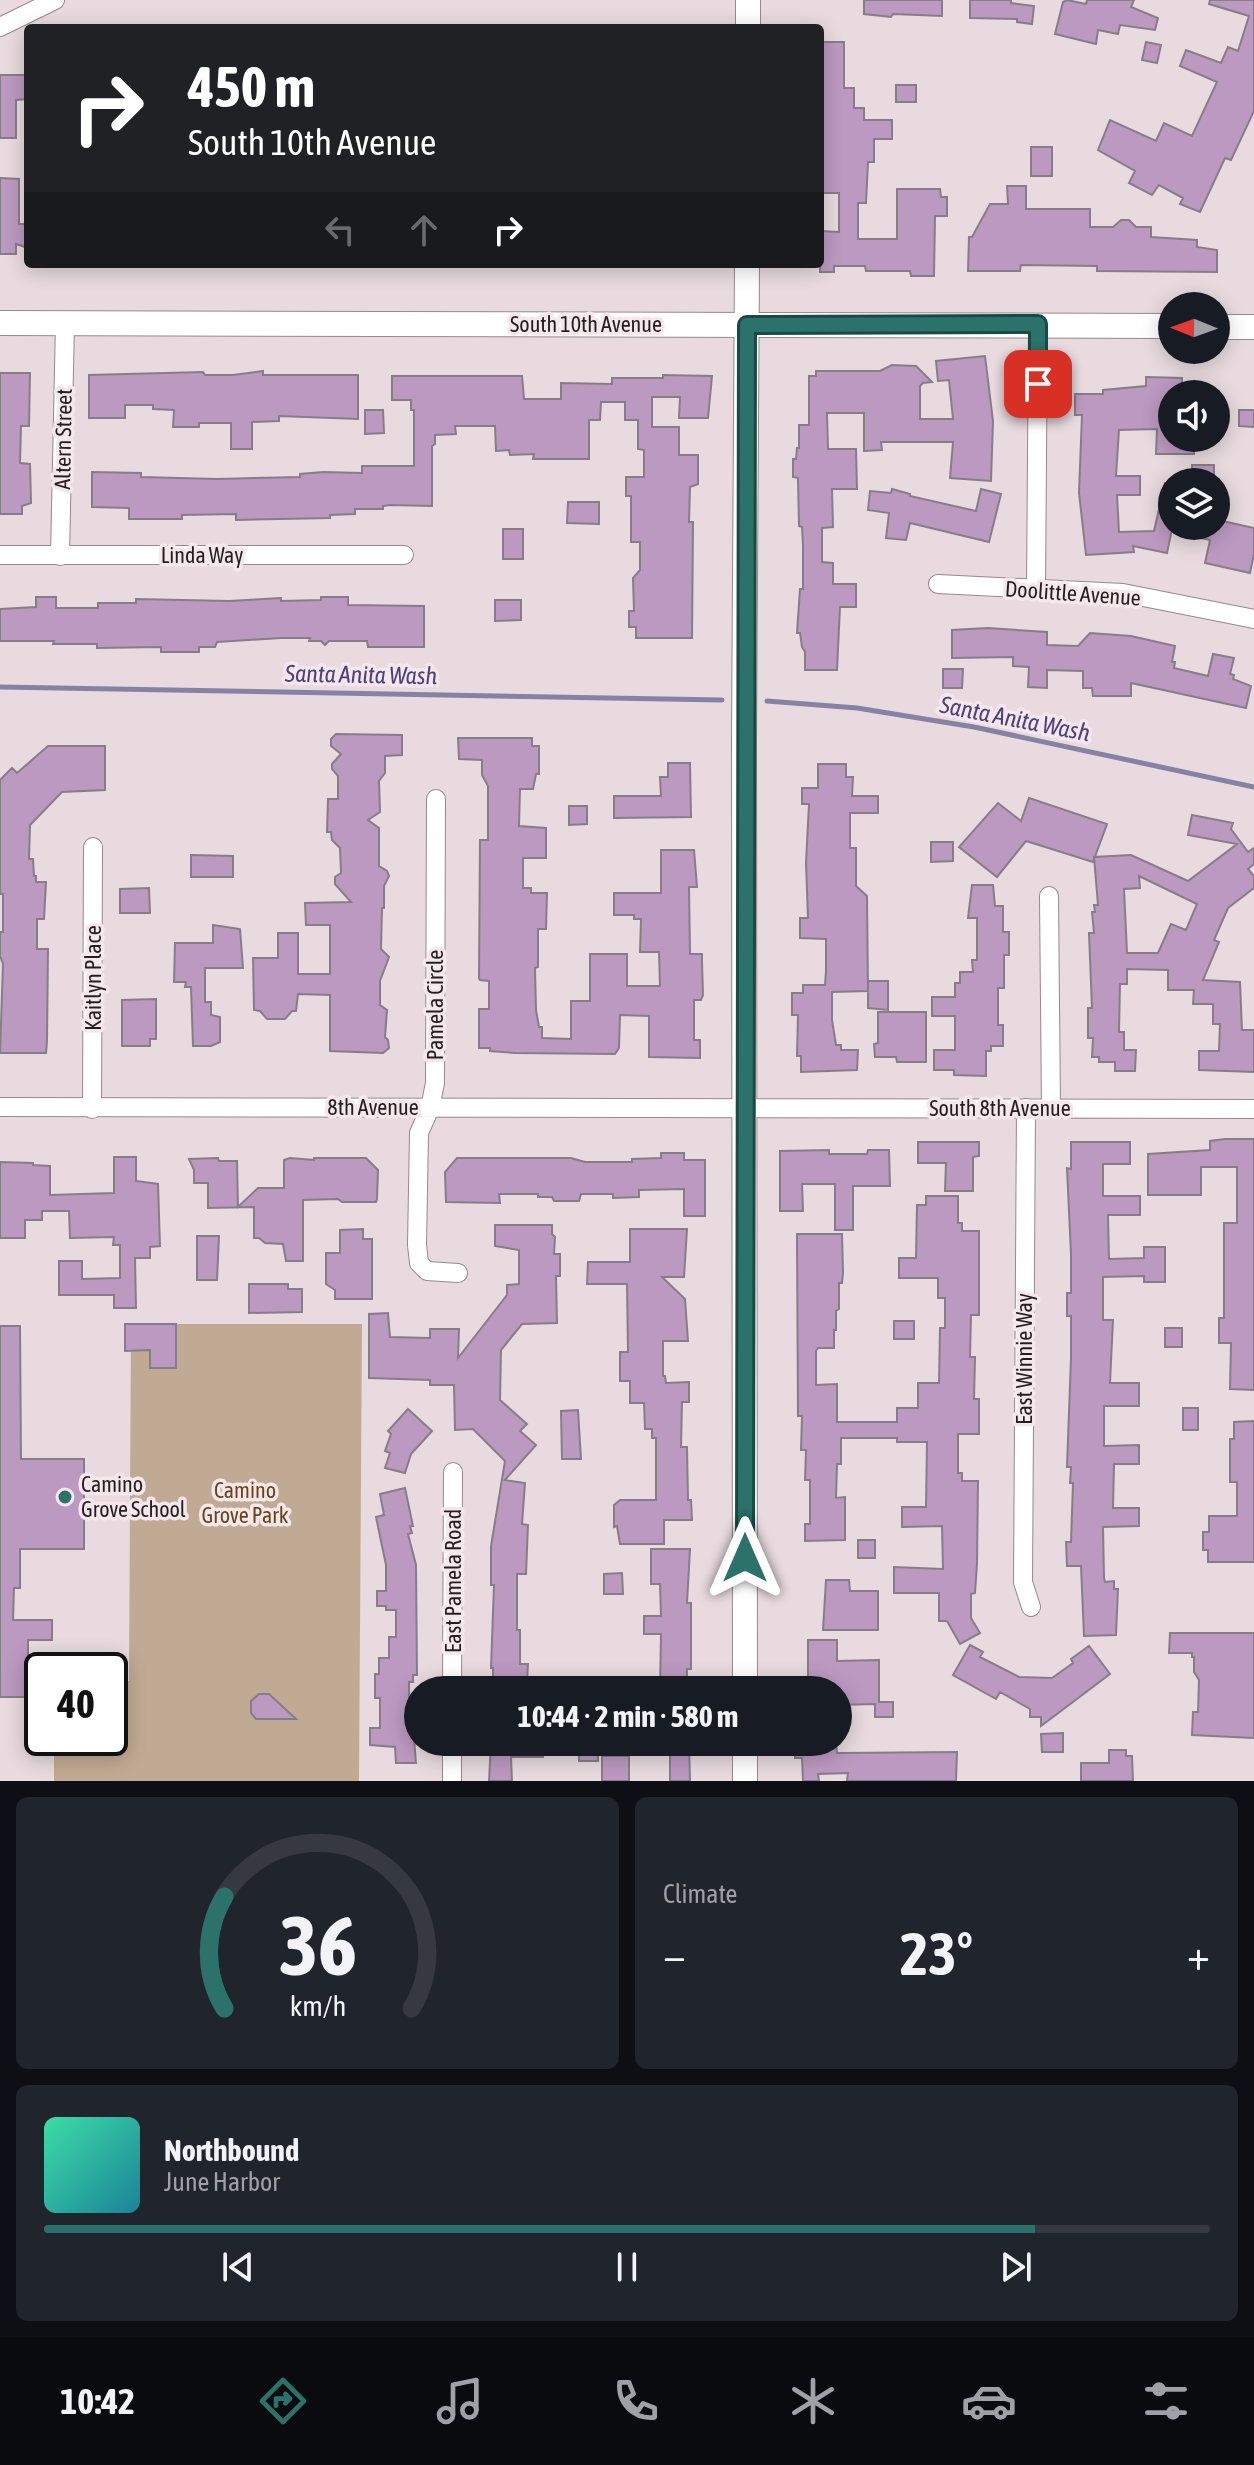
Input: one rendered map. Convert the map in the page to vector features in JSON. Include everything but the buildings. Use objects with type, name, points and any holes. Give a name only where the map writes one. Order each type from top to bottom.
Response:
[{"type":"street","points":[[0,27],[55,0]]},
{"type":"street","points":[[748,0],[748,24]]},
{"type":"street","points":[[745,1676],[747,268]]},
{"type":"street","name":"South 10th Avenue","points":[[0,323],[1158,326]]},
{"type":"street","name":"Altern Street","points":[[60,556],[65,323]]},
{"type":"street","points":[[1036,589],[1038,324]]},
{"type":"street","points":[[1230,327],[1254,327]]},
{"type":"street","name":"Linda Way","points":[[0,555],[404,555]]},
{"type":"street","name":"Doolittle Avenue","points":[[938,584],[1123,593],[1254,619]]},
{"type":"street","name":"Pamela Circle","points":[[436,799],[435,1083],[430,1108],[419,1133],[417,1245],[419,1263],[427,1271],[458,1273]]},
{"type":"street","name":"Kaitlyn Place","points":[[92,1109],[93,847]]},
{"type":"street","points":[[1049,896],[1051,1108]]},
{"type":"street","name":"8th Avenue","points":[[0,1107],[745,1107]]},
{"type":"street","name":"South 8th Avenue","points":[[745,1107],[1254,1109]]},
{"type":"street","name":"East Winnie Way","points":[[1026,1108],[1023,1582],[1031,1607]]},
{"type":"street","name":"East Pamela Road","points":[[452,1676],[453,1472]]},
{"type":"street","points":[[452,1756],[452,1781]]},
{"type":"street","points":[[745,1756],[745,1781]]},
{"type":"green space","name":"Camino Grove Park","points":[[131,1324],[362,1324],[359,1781],[54,1781],[54,1756],[128,1756]]},
{"type":"waterway","name":"Santa Anita Wash","points":[[0,687],[722,700]]},
{"type":"waterway","name":"Santa Anita Wash","points":[[767,701],[857,708],[974,727],[1254,787]]},
{"type":"place","name":"Camino Grove School","points":[[65,1497]]},
{"type":"route","points":[[745,1558],[747,325],[1038,324],[1038,384]]}]
